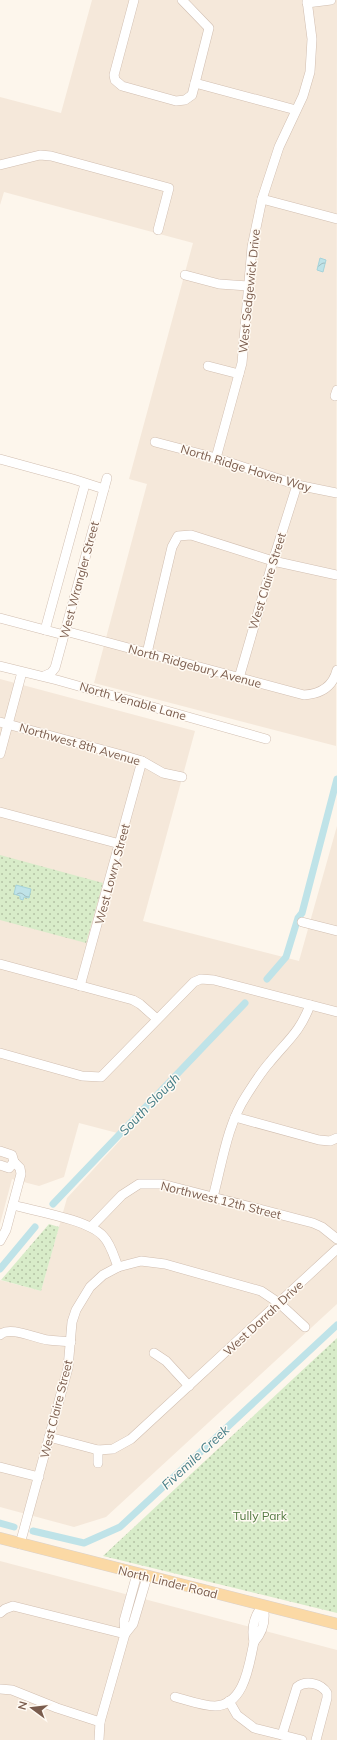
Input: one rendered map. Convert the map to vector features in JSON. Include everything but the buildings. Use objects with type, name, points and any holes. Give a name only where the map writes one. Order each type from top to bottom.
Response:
[{"type":"main road","name":"North Linder Road","points":[[0,1538],[142,1576],[337,1624]]},
{"type":"street","points":[[134,0],[114,75],[115,80],[122,86],[176,101],[185,100],[192,95],[209,28],[182,0]]},
{"type":"street","name":"West Sedgewick Drive","points":[[216,458],[243,355],[253,240],[262,199],[279,147],[308,80],[311,64],[312,39],[307,2],[331,0]]},
{"type":"street","points":[[195,83],[296,110]]},
{"type":"street","points":[[0,165],[40,156],[51,156],[169,188],[158,230]]},
{"type":"street","points":[[262,199],[337,219]]},
{"type":"street","points":[[185,275],[219,284],[248,286]]},
{"type":"street","points":[[208,366],[239,374]]},
{"type":"street","name":"North Ridge Haven Way","points":[[155,442],[216,458],[297,485],[337,493]]},
{"type":"street","points":[[0,459],[73,479],[104,490]]},
{"type":"street","name":"West Wrangler Street","points":[[44,676],[51,673],[55,668],[107,478]]},
{"type":"street","points":[[45,630],[85,484]]},
{"type":"street","name":"West Claire Street","points":[[239,678],[297,485]]},
{"type":"street","points":[[147,653],[172,546],[178,536],[191,535],[273,561],[337,576]]},
{"type":"street","name":"North Ridgebury Avenue","points":[[0,618],[45,630],[64,633],[147,653],[304,695],[315,695],[325,690],[335,677],[337,670]]},
{"type":"street","name":"North Venable Lane","points":[[0,666],[44,676],[266,739]]},
{"type":"street","points":[[0,754],[4,723],[22,672]]},
{"type":"street","name":"Northwest 8th Avenue","points":[[4,723],[142,761],[163,773],[182,778]]},
{"type":"street","name":"West Lowry Street","points":[[80,986],[142,761]]},
{"type":"street","points":[[0,812],[120,844]]},
{"type":"street","points":[[302,922],[337,931]]},
{"type":"street","points":[[0,964],[132,1000],[140,1004],[157,1019]]},
{"type":"street","points":[[0,1053],[82,1076],[94,1078],[101,1077],[194,982],[201,979],[214,980],[337,1012]]},
{"type":"street","points":[[213,1197],[235,1117],[245,1097],[270,1062],[304,1022],[310,1005]]},
{"type":"street","points":[[235,1117],[320,1140],[330,1141],[337,1138]]},
{"type":"street","points":[[0,1152],[12,1155],[14,1162],[20,1168],[21,1174],[6,1230],[0,1241]]},
{"type":"street","points":[[0,1165],[9,1168],[14,1162]]},
{"type":"street","name":"Northwest 12th Street","points":[[91,1227],[122,1195],[139,1184],[162,1184],[313,1223],[322,1227],[337,1240]]},
{"type":"street","points":[[13,1206],[91,1227],[103,1236],[111,1249],[118,1267]]},
{"type":"street","name":"West Darrah Drive","points":[[49,1437],[98,1450],[113,1449],[131,1440],[337,1249]]},
{"type":"street","name":"West Claire Street","points":[[20,1544],[68,1368],[72,1322],[82,1298],[90,1287],[103,1275],[118,1267],[141,1261],[165,1264],[261,1291],[279,1303],[305,1327]]},
{"type":"street","points":[[1,1333],[13,1331],[48,1340],[71,1342]]},
{"type":"street","points":[[154,1353],[166,1361],[190,1386]]},
{"type":"street","points":[[98,1450],[98,1463]]},
{"type":"street","points":[[0,1467],[39,1478]]},
{"type":"street","points":[[99,1740],[100,1722],[125,1634],[124,1621],[142,1576]]},
{"type":"street","points":[[175,1697],[215,1706],[229,1701],[239,1692],[246,1677],[254,1642],[252,1633],[257,1613],[263,1605]]},
{"type":"street","points":[[2,1611],[13,1606],[125,1634]]},
{"type":"street","points":[[282,1735],[294,1691],[300,1684],[308,1682],[320,1686],[325,1690],[327,1698],[316,1740]]},
{"type":"street","points":[[0,1689],[12,1690],[62,1710],[100,1722]]},
{"type":"street","points":[[229,1701],[237,1715],[244,1722],[254,1728],[302,1740]]},
{"type":"shaded area","points":[[92,0],[337,0],[336,746],[94,683],[147,484],[129,479],[193,243],[4,192],[0,205],[0,97],[61,113]]},
{"type":"shaded area","points":[[0,679],[195,731],[143,921],[299,961],[337,826],[337,1304],[106,1517],[74,1527],[0,1507],[0,1280],[41,1291],[67,1198],[125,1135],[79,1123],[64,1177],[39,1186],[12,1179],[0,1224]]},
{"type":"shaded area","points":[[0,1561],[337,1650],[337,1740],[0,1740]]},
{"type":"green space","points":[[0,855],[103,883],[86,943],[0,920]]},
{"type":"green space","points":[[49,1224],[59,1227],[41,1291],[1,1280]]},
{"type":"green space","name":"Tully Park","points":[[337,1338],[337,1613],[103,1556]]},
{"type":"water","points":[[320,258],[326,260],[323,272],[317,270]]},
{"type":"water","points":[[16,885],[31,889],[29,898],[24,897],[23,900],[20,899],[20,896],[14,894]]},
{"type":"waterway","name":"South Slough","points":[[267,979],[286,957],[298,918],[302,913],[337,779]]},
{"type":"waterway","name":"South Slough","points":[[53,1204],[245,1003]]},
{"type":"waterway","name":"South Slough","points":[[0,1269],[35,1227]]},
{"type":"waterway","name":"Fivemile Creek","points":[[33,1531],[84,1543],[120,1527],[337,1325]]},
{"type":"waterway","name":"Fivemile Creek","points":[[0,1523],[14,1527]]}]
